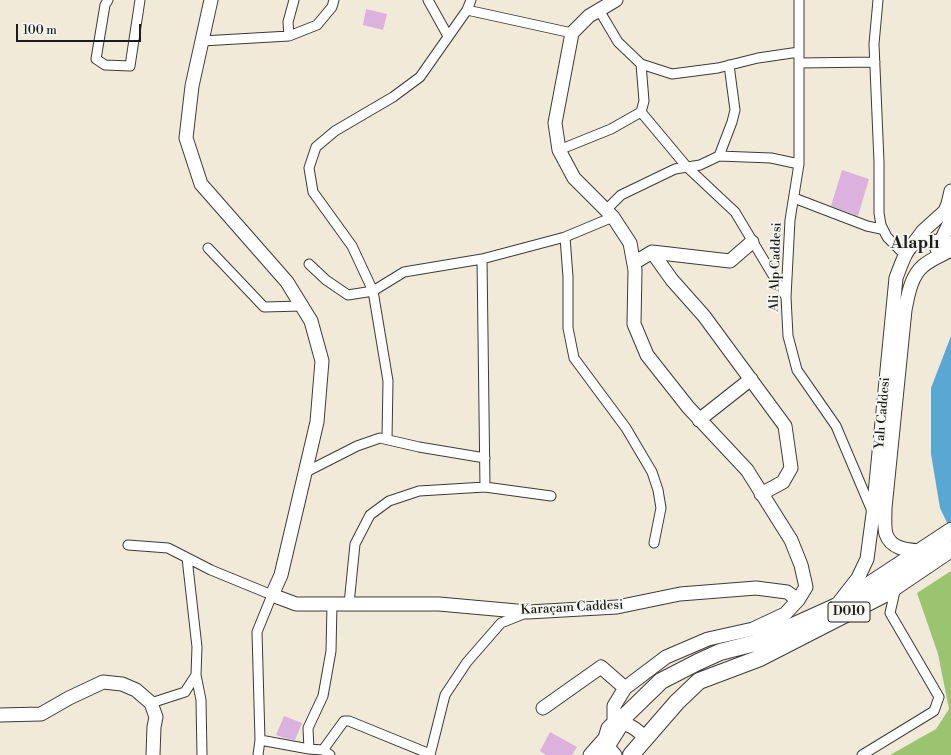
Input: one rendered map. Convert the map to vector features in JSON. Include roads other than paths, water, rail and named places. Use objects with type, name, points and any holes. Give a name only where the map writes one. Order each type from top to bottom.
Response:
[{"type":"highway","name":"D010","points":[[631,755],[677,702],[699,681],[760,658],[883,595],[896,587],[928,552],[951,531]]},
{"type":"highway","name":"D010","points":[[607,748],[618,722],[661,681],[705,658],[720,652],[754,643],[837,606],[928,552],[951,549]]},
{"type":"street","points":[[108,0],[105,5],[96,58],[105,65],[130,66],[140,0]]},
{"type":"street","points":[[211,0],[192,86],[186,138],[201,184],[287,282],[302,306],[311,321],[322,361],[317,422],[281,575],[257,632],[260,740],[258,755]]},
{"type":"street","points":[[289,36],[288,22],[294,0]]},
{"type":"street","points":[[202,41],[289,36],[317,25],[332,7],[334,0]]},
{"type":"street","points":[[428,0],[448,36]]},
{"type":"street","points":[[387,439],[388,381],[373,292],[352,246],[313,192],[309,168],[316,147],[335,131],[393,97],[420,77],[467,10],[471,0]]},
{"type":"street","points":[[616,0],[588,16],[572,32],[555,123],[559,150],[574,178],[610,213],[630,243],[635,270],[634,324],[647,355],[699,420],[747,470],[791,540],[801,565],[806,587],[798,600],[785,614],[753,629],[708,639],[666,657],[625,688],[614,706],[618,722],[636,728],[645,738]]},
{"type":"street","name":"Ali Alp Caddesi","points":[[799,0],[799,164],[790,220],[786,297],[788,336],[797,370],[836,426],[874,514]]},
{"type":"street","points":[[878,0],[874,44],[879,162],[879,213],[881,226],[887,237],[905,255],[907,262],[916,268],[951,250]]},
{"type":"street","points":[[467,10],[572,32]]},
{"type":"street","points":[[599,10],[618,42],[641,64],[672,74],[799,52]]},
{"type":"street","points":[[799,63],[875,62]]},
{"type":"street","points":[[559,150],[611,129],[641,112],[644,101],[641,64]]},
{"type":"street","points":[[719,156],[735,110],[729,65]]},
{"type":"street","points":[[641,112],[687,167],[735,212],[786,297]]},
{"type":"street","points":[[309,264],[326,280],[348,295],[373,292],[404,272],[482,259],[565,237],[610,213],[621,195],[675,169],[700,165],[719,156],[771,158],[799,164]]},
{"type":"street","name":"Yalı Caddesi","points":[[837,606],[858,578],[867,559],[874,514],[896,278],[905,255],[923,231],[945,211],[951,191]]},
{"type":"street","points":[[794,198],[867,226],[881,229],[881,226]]},
{"type":"street","name":"Yalı Caddesi","points":[[928,552],[906,550],[893,545],[886,533],[885,508],[905,310],[914,279],[946,242],[951,220]]},
{"type":"street","points":[[565,237],[568,277],[568,328],[574,358],[626,428],[652,472],[658,490],[661,508],[654,544]]},
{"type":"street","points":[[914,243],[928,240],[946,242]]},
{"type":"street","points":[[634,263],[652,252],[730,261],[752,242]]},
{"type":"street","points":[[208,248],[264,307],[302,306]]},
{"type":"street","points":[[652,252],[672,280],[704,316],[785,426],[792,468],[783,482],[761,494]]},
{"type":"street","points":[[482,259],[485,487]]},
{"type":"street","points":[[699,420],[751,379]]},
{"type":"street","points":[[304,473],[358,446],[380,438],[418,447],[485,458]]},
{"type":"street","points":[[349,604],[355,544],[370,515],[389,501],[419,490],[485,487],[551,496]]},
{"type":"street","points":[[128,545],[168,548],[211,570],[272,595]]},
{"type":"street","points":[[187,558],[197,647],[196,675],[201,700],[202,755]]},
{"type":"street","points":[[862,755],[934,711],[939,697],[890,613],[896,587]]},
{"type":"street","name":"Karaçam Caddesi","points":[[272,595],[296,604],[439,604],[528,612],[617,607],[680,594],[756,588],[787,592],[798,600]]},
{"type":"street","points":[[310,749],[308,728],[322,696],[331,651],[332,604]]},
{"type":"street","points":[[260,740],[327,752],[344,721],[349,721],[430,754],[445,695],[467,662],[501,623],[528,612]]},
{"type":"street","points":[[543,708],[601,667],[625,688]]},
{"type":"street","points":[[151,703],[185,692],[196,675]]},
{"type":"street","points":[[0,715],[41,714],[103,682],[122,684],[136,690],[151,703],[156,717],[154,727],[153,755]]},
{"type":"street","points":[[590,755],[607,748]]},
{"type":"water","points":[[951,336],[951,531],[940,508],[931,454],[931,388]]},
{"type":"district","name":"Alaplı","points":[[915,244]]}]
